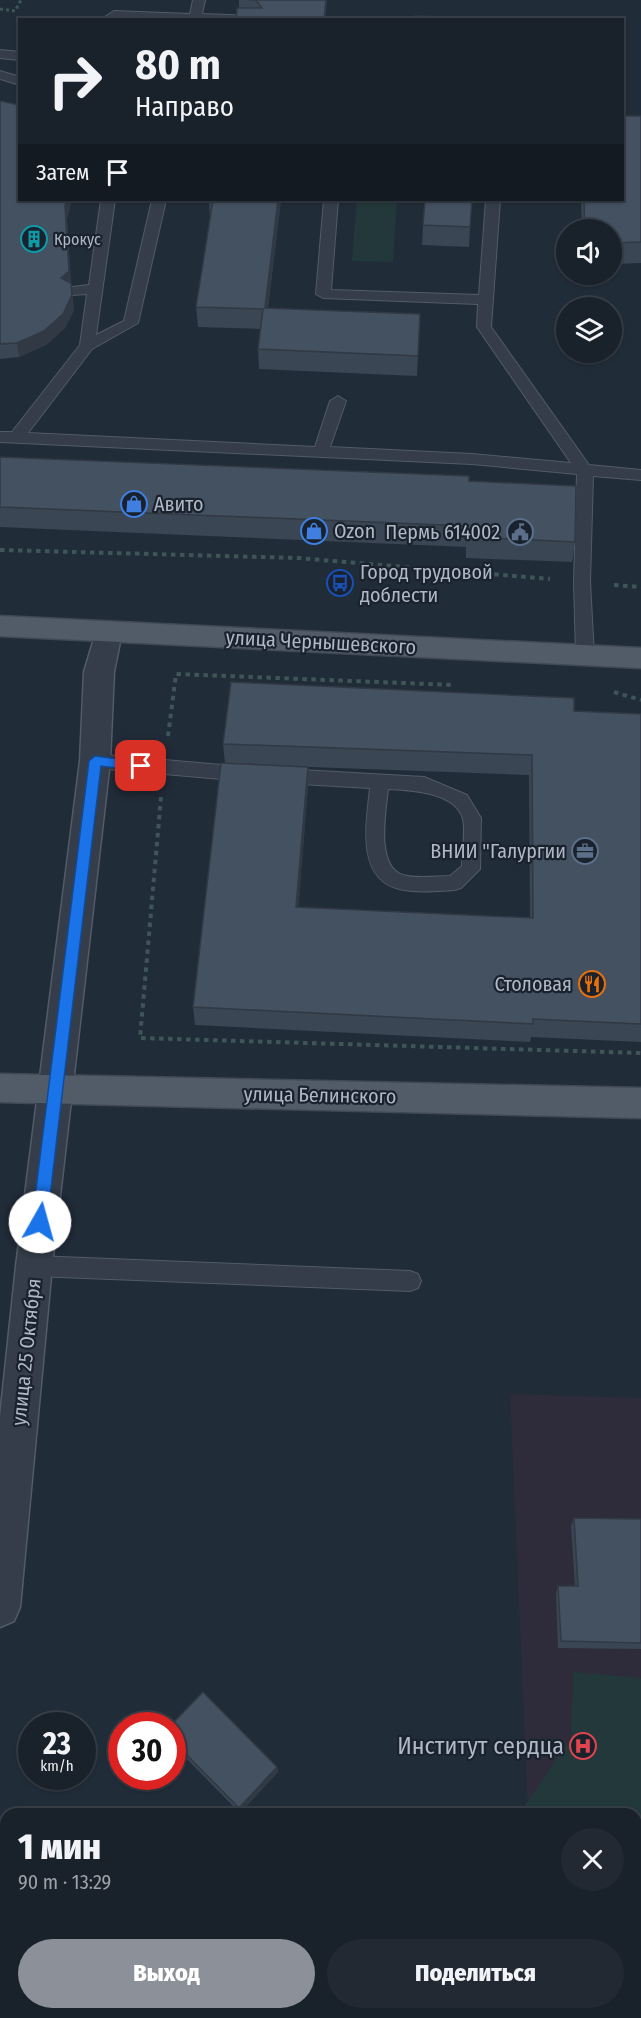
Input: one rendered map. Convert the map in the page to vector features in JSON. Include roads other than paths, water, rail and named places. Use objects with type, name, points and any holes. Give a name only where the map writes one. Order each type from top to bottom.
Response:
[{"type":"main road","name":"улица Чернышевского","points":[[0,626],[641,658]]},
{"type":"main road","points":[[585,655],[641,668]]},
{"type":"main road","name":"улица Белинского","points":[[0,1088],[641,1103]]},
{"type":"street","name":"улица 25 Октября","points":[[0,1607],[34,1266],[95,761],[99,672],[108,632]]},
{"type":"lane","points":[[109,18],[114,15],[195,18],[198,0]]},
{"type":"lane","points":[[0,54],[18,56]]},
{"type":"lane","points":[[0,75],[18,80]]},
{"type":"lane","points":[[87,346],[108,201]]},
{"type":"lane","points":[[8,437],[87,346],[131,323],[159,201]]},
{"type":"lane","points":[[331,201],[323,294],[486,300]]},
{"type":"lane","points":[[493,201],[484,327],[585,471],[582,582],[585,655]]},
{"type":"lane","points":[[72,291],[94,289]]},
{"type":"lane","points":[[321,452],[338,401]]},
{"type":"lane","points":[[8,437],[472,459],[641,475]]},
{"type":"lane","points":[[95,761],[224,773],[380,781],[424,784],[461,800],[472,818],[471,869],[454,884],[398,881],[383,871],[375,855],[380,781]]},
{"type":"lane","points":[[34,1266],[410,1281]]},
{"type":"place","name":"Крокус","points":[[34,239]]},
{"type":"place","name":"Авито","points":[[134,504]]},
{"type":"place","name":"Ozon","points":[[314,531]]},
{"type":"place","name":"Пермь 614002","points":[[520,532]]},
{"type":"place","name":"Город трудовой доблести","points":[[340,583]]},
{"type":"place","name":"ВНИИ \"Галургии","points":[[585,851]]},
{"type":"place","name":"Столовая","points":[[592,984]]},
{"type":"place","name":"Институт сердца","points":[[583,1746]]}]
